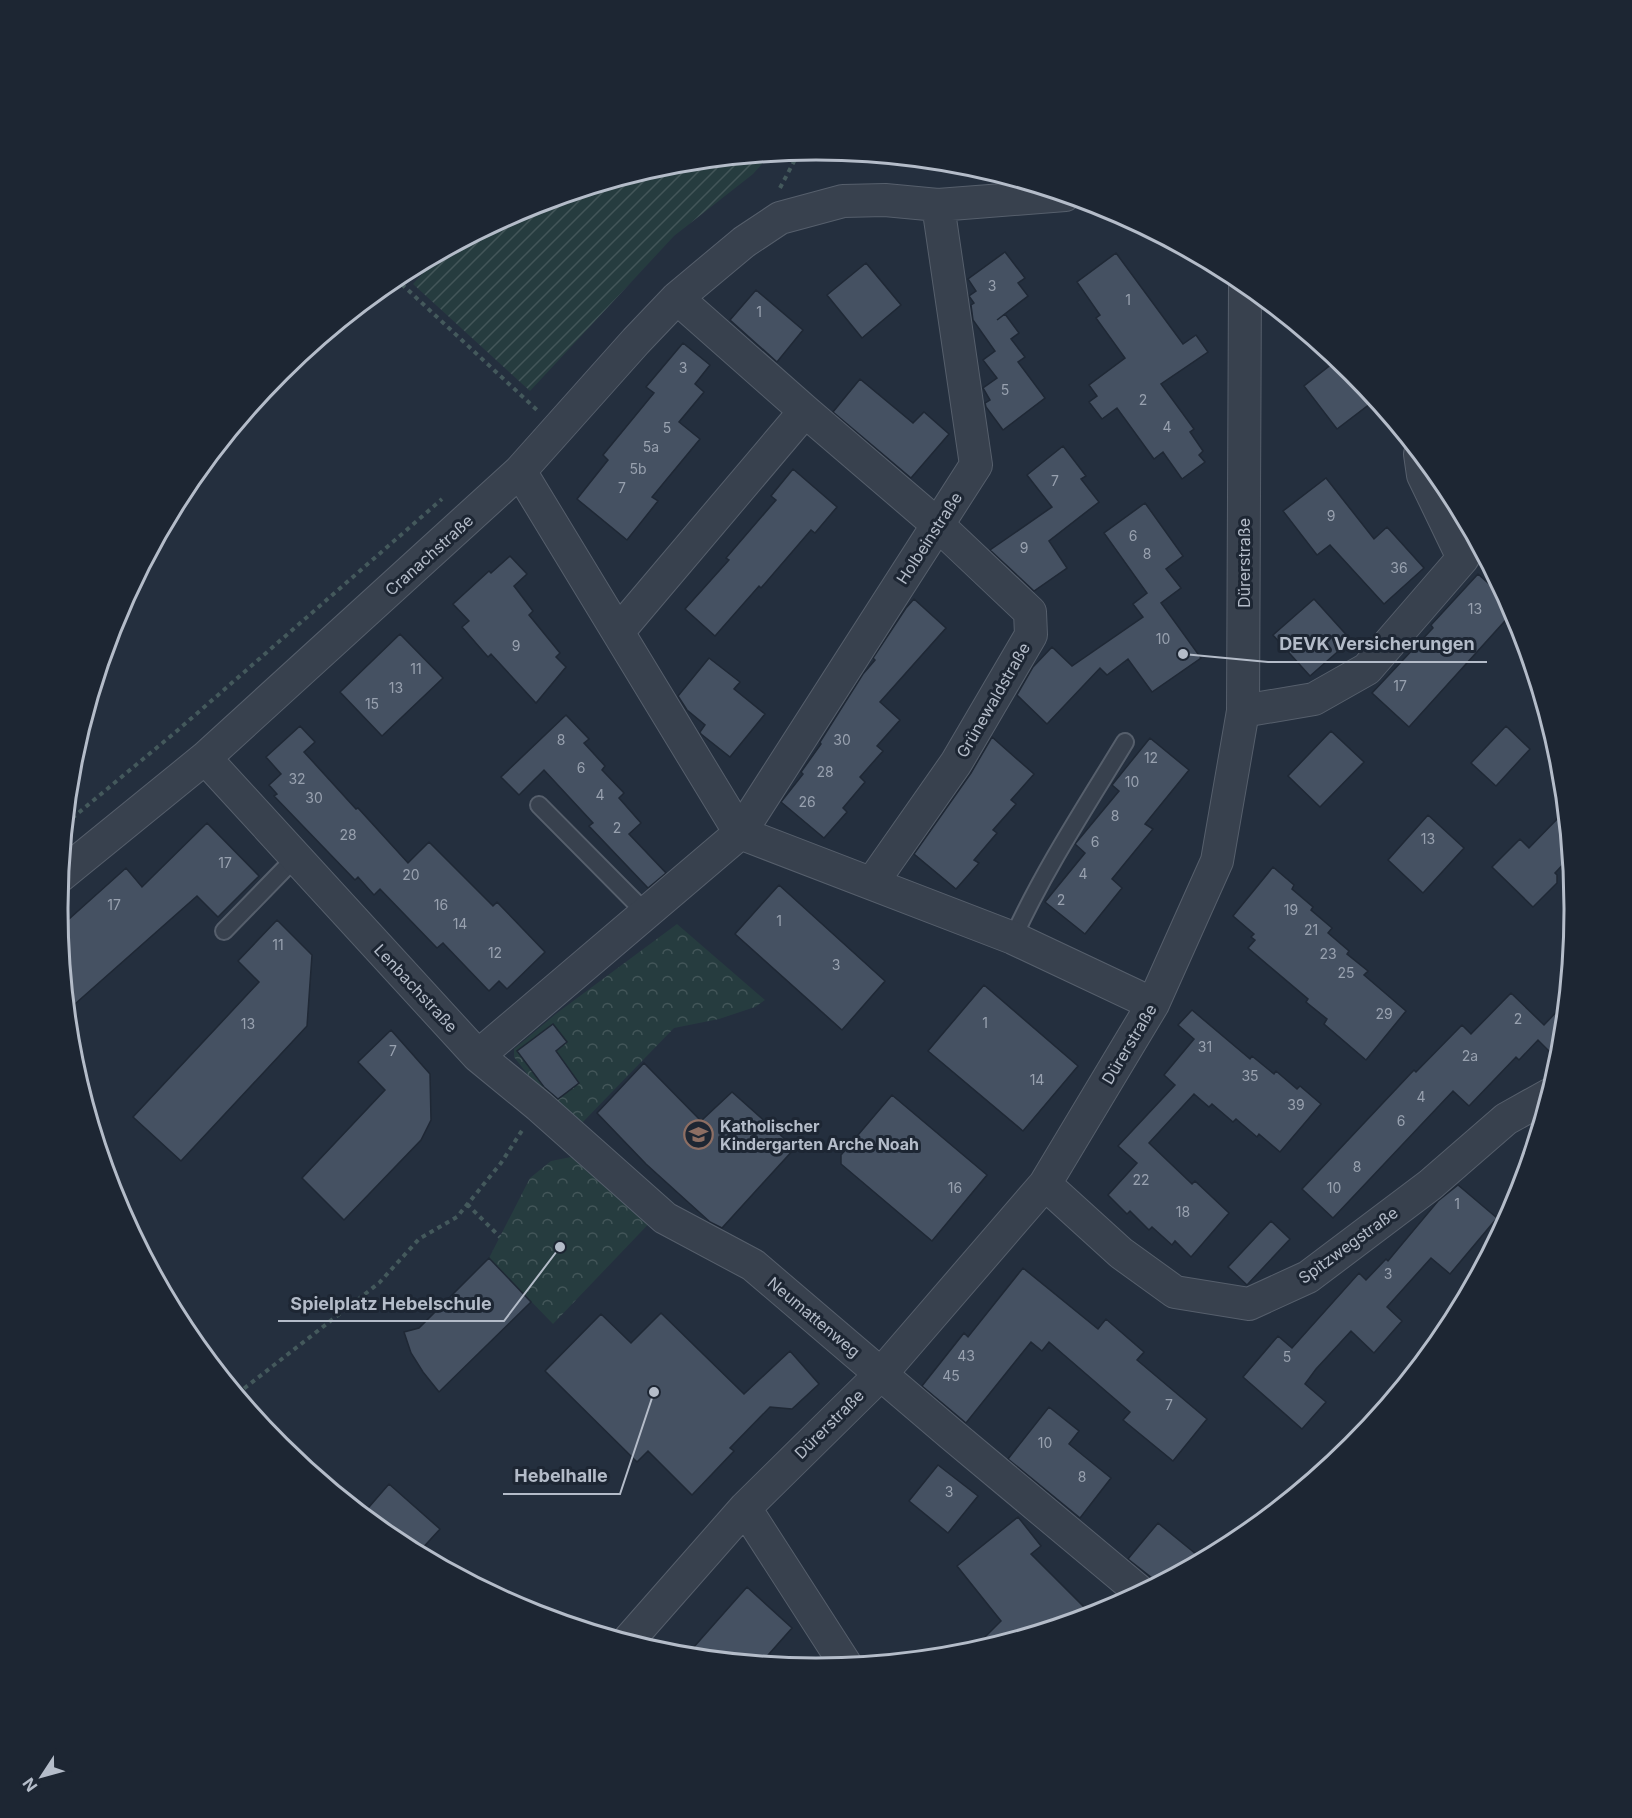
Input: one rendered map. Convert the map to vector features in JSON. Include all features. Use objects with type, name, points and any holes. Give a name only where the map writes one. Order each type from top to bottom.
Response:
[{"type":"street","points":[[775,205],[885,200],[938,206],[1046,197]]},
{"type":"street","name":"Cranachstraße","points":[[69,869],[205,758],[520,471],[677,298],[744,242],[775,205]]},
{"type":"street","name":"Holbeinstraße","points":[[740,833],[976,465],[938,206]]},
{"type":"street","name":"Dürerstraße","points":[[634,1635],[745,1508],[881,1374],[1045,1184],[1153,1004],[1217,861],[1243,711],[1245,296]]},
{"type":"street","name":"Grünewaldstraße","points":[[677,298],[804,411],[938,525],[1030,612],[1031,635],[956,764],[872,883]]},
{"type":"street","points":[[618,632],[804,411]]},
{"type":"street","points":[[520,471],[740,833],[1013,938],[1153,1004]]},
{"type":"street","points":[[1243,711],[1314,699],[1367,669],[1471,552],[1422,471]]},
{"type":"street","name":"Lenbachstraße","points":[[205,758],[478,1056]]},
{"type":"street","points":[[478,1056],[740,833]]},
{"type":"street","name":"Neumattenweg","points":[[478,1056],[539,1106],[665,1218],[753,1265],[1133,1586]]},
{"type":"street","name":"Spitzwegstraße","points":[[1045,1184],[1121,1253],[1175,1292],[1249,1304],[1308,1277],[1430,1185],[1506,1119],[1540,1100]]},
{"type":"street","points":[[745,1508],[841,1657]]},
{"type":"lane","points":[[1013,938],[1024,913],[1056,856],[1125,742]]},
{"type":"lane","points":[[538,805],[646,913]]},
{"type":"lane","points":[[224,931],[296,857]]},
{"type":"path","points":[[780,186],[778,210],[775,205],[780,186],[794,161]]},
{"type":"path","points":[[403,285],[556,430]]},
{"type":"path","points":[[534,408],[543,399]]},
{"type":"path","points":[[73,817],[178,730],[444,498]]},
{"type":"path","points":[[242,1390],[379,1283],[418,1239],[457,1217],[501,1163],[539,1106]]},
{"type":"path","points":[[467,1204],[500,1237]]},
{"type":"green space","points":[[763,162],[753,174],[674,236],[530,391],[413,284],[423,273],[485,238],[530,217],[575,200],[670,175]]},
{"type":"green space","points":[[677,924],[765,1000],[755,1007],[719,1019],[674,1028],[580,1125],[532,1080],[514,1057],[514,1049],[557,1013]]},
{"type":"green space","points":[[581,1155],[659,1213],[553,1324],[489,1258],[530,1178],[551,1161]]},
{"type":"building","points":[[1005,252],[1025,278],[1018,283],[1028,296],[997,320],[1005,314],[1019,333],[1011,339],[1025,357],[1018,362],[1045,398],[1003,430],[985,403],[990,400],[983,388],[997,378],[983,360],[995,351],[973,320],[971,305],[974,303],[969,296],[976,291],[968,279]]},
{"type":"building","points":[[1116,253],[1183,344],[1196,335],[1208,352],[1161,384],[1194,429],[1190,432],[1203,451],[1199,455],[1205,462],[1182,479],[1163,452],[1154,459],[1117,408],[1102,419],[1089,402],[1097,396],[1089,385],[1125,358],[1096,318],[1100,315],[1077,282]]},
{"type":"building","points":[[866,263],[901,305],[862,338],[827,295]]},
{"type":"building","points":[[756,290],[803,330],[777,362],[730,320]]},
{"type":"building","points":[[683,343],[710,365],[695,384],[704,392],[679,422],[700,439],[652,497],[658,501],[627,540],[577,499],[608,460],[603,455],[654,393],[646,387]]},
{"type":"building","points":[[1330,365],[1369,405],[1337,429],[1304,386]]},
{"type":"building","points":[[860,379],[913,423],[924,412],[949,434],[911,478],[833,412]]},
{"type":"building","points":[[1063,446],[1086,476],[1081,479],[1099,502],[1049,541],[1067,568],[1034,591],[990,550],[1052,507],[1027,475]]},
{"type":"building","points":[[793,469],[837,507],[815,533],[811,530],[761,588],[759,586],[715,636],[685,609],[729,560],[726,558],[776,500],[771,496]]},
{"type":"building","points":[[1326,478],[1374,539],[1387,527],[1424,568],[1384,604],[1330,545],[1317,555],[1283,511]]},
{"type":"building","points":[[1145,503],[1183,556],[1166,569],[1181,588],[1161,603],[1201,658],[1152,692],[1128,659],[1107,675],[1100,668],[1047,724],[1017,695],[1033,667],[1052,647],[1072,666],[1143,617],[1133,604],[1147,593],[1104,533]]},
{"type":"building","points":[[510,556],[527,574],[514,586],[533,611],[529,615],[560,653],[556,657],[566,667],[536,703],[491,654],[488,657],[462,627],[469,621],[453,604],[489,571],[491,573]]},
{"type":"building","points":[[1478,574],[1490,585],[1506,619],[1409,727],[1372,693],[1433,628],[1431,625]]},
{"type":"building","points":[[914,599],[946,628],[880,702],[900,720],[877,746],[883,751],[860,777],[865,782],[843,808],[847,812],[824,838],[781,802],[803,774],[801,772],[821,744],[820,742],[863,674],[875,660],[873,658]]},
{"type":"building","points":[[1314,599],[1351,640],[1310,676],[1273,635]]},
{"type":"building","points":[[400,634],[443,678],[382,736],[340,692]]},
{"type":"building","points":[[709,658],[740,682],[734,689],[765,714],[730,757],[701,734],[705,725],[687,710],[678,696]]},
{"type":"building","points":[[566,715],[589,739],[584,743],[605,766],[602,770],[624,793],[619,798],[641,823],[629,834],[666,873],[648,888],[589,826],[593,823],[544,770],[519,795],[501,777]]},
{"type":"building","points":[[300,726],[315,742],[304,752],[408,863],[429,842],[493,906],[497,902],[545,952],[507,989],[499,981],[489,991],[443,943],[437,948],[380,889],[374,895],[358,877],[355,880],[274,796],[277,794],[269,785],[281,774],[266,757]]},
{"type":"building","points":[[1506,726],[1530,749],[1496,786],[1471,763]]},
{"type":"building","points":[[1331,731],[1364,762],[1320,807],[1288,776]]},
{"type":"building","points":[[992,737],[1034,774],[1011,800],[1016,804],[993,830],[997,833],[974,860],[979,863],[956,889],[914,854],[971,773]]},
{"type":"building","points":[[1150,738],[1189,770],[1145,824],[1153,829],[1112,879],[1122,888],[1085,934],[1045,902],[1085,853],[1075,844],[1119,791],[1112,785]]},
{"type":"building","points":[[1428,815],[1464,848],[1423,893],[1388,860]]},
{"type":"building","points":[[1559,818],[1563,864],[1555,873],[1557,883],[1533,907],[1492,867],[1520,839],[1529,848]]},
{"type":"building","points":[[207,823],[259,876],[218,917],[197,896],[74,1005],[68,920],[126,868],[142,887]]},
{"type":"building","points":[[1273,867],[1294,885],[1292,889],[1313,907],[1311,910],[1332,928],[1328,933],[1349,951],[1347,954],[1368,971],[1364,975],[1406,1011],[1366,1060],[1324,1024],[1327,1019],[1306,1002],[1308,999],[1248,948],[1255,940],[1251,937],[1254,934],[1233,916]]},
{"type":"building","points":[[779,885],[885,981],[842,1030],[735,934]]},
{"type":"building","points":[[277,920],[312,955],[307,1026],[181,1161],[133,1117],[259,982],[238,961]]},
{"type":"building","points":[[984,985],[1078,1066],[1023,1131],[928,1051]]},
{"type":"building","points":[[1511,993],[1544,1025],[1557,1011],[1550,1052],[1538,1040],[1519,1060],[1516,1057],[1469,1106],[1453,1091],[1333,1218],[1302,1189],[1414,1070],[1416,1072],[1462,1025],[1471,1034]]},
{"type":"building","points":[[1192,1010],[1250,1059],[1252,1056],[1274,1074],[1276,1071],[1297,1089],[1300,1086],[1321,1104],[1280,1152],[1259,1134],[1257,1137],[1236,1119],[1233,1122],[1212,1104],[1209,1107],[1194,1094],[1149,1143],[1192,1184],[1195,1181],[1229,1213],[1191,1257],[1175,1241],[1172,1245],[1152,1227],[1149,1230],[1130,1211],[1127,1214],[1108,1195],[1137,1163],[1118,1146],[1175,1085],[1164,1075],[1194,1039],[1178,1025]]},
{"type":"building","points":[[553,1024],[567,1042],[556,1051],[579,1083],[558,1099],[544,1087],[517,1051]]},
{"type":"building","points":[[391,1030],[430,1074],[431,1120],[421,1140],[344,1220],[302,1178],[385,1090],[358,1062]]},
{"type":"building","name":"Katholischer Kindergarten Arche Noah","points":[[644,1063],[701,1121],[732,1092],[795,1148],[722,1228],[710,1222],[646,1164],[597,1113]]},
{"type":"building","points":[[892,1095],[987,1175],[932,1241],[841,1164],[841,1155]]},
{"type":"building","points":[[1458,1185],[1497,1218],[1450,1274],[1431,1258],[1387,1307],[1402,1321],[1374,1353],[1351,1331],[1305,1384],[1326,1402],[1302,1429],[1243,1377],[1278,1336],[1292,1348],[1359,1273],[1366,1280],[1386,1259],[1388,1261],[1438,1201]]},
{"type":"building","points":[[1271,1221],[1290,1239],[1247,1285],[1228,1267]]},
{"type":"building","points":[[489,1258],[531,1302],[439,1392],[411,1353],[404,1332],[419,1328]]},
{"type":"building","points":[[1023,1268],[1098,1329],[1106,1319],[1144,1352],[1137,1360],[1207,1419],[1173,1461],[1123,1420],[1130,1412],[1049,1342],[1042,1351],[1031,1342],[966,1423],[922,1386],[964,1333],[968,1337]]},
{"type":"building","points":[[661,1313],[744,1394],[790,1351],[819,1384],[792,1409],[770,1407],[730,1448],[734,1451],[692,1495],[648,1451],[637,1462],[545,1371],[601,1314],[631,1343]]},
{"type":"building","points":[[1049,1407],[1079,1431],[1069,1444],[1111,1478],[1080,1518],[1008,1459]]},
{"type":"building","points":[[938,1465],[978,1496],[948,1533],[909,1501]]},
{"type":"building","points":[[389,1484],[440,1529],[424,1546],[368,1508]]},
{"type":"building","points":[[1018,1517],[1041,1546],[1031,1554],[1085,1608],[1057,1618],[984,1638],[1001,1621],[957,1566]]},
{"type":"building","points":[[1158,1523],[1195,1554],[1151,1578],[1128,1559]]},
{"type":"building","points":[[747,1587],[792,1628],[767,1656],[694,1647]]},
{"type":"place","name":"DEVK Versicherungen","points":[[1183,654]]},
{"type":"place","name":"Katholischer Kindergarten Arche Noah","points":[[699,1135]]},
{"type":"place","name":"Spielplatz Hebelschule","points":[[560,1247]]},
{"type":"place","name":"Hebelhalle","points":[[654,1392]]}]
